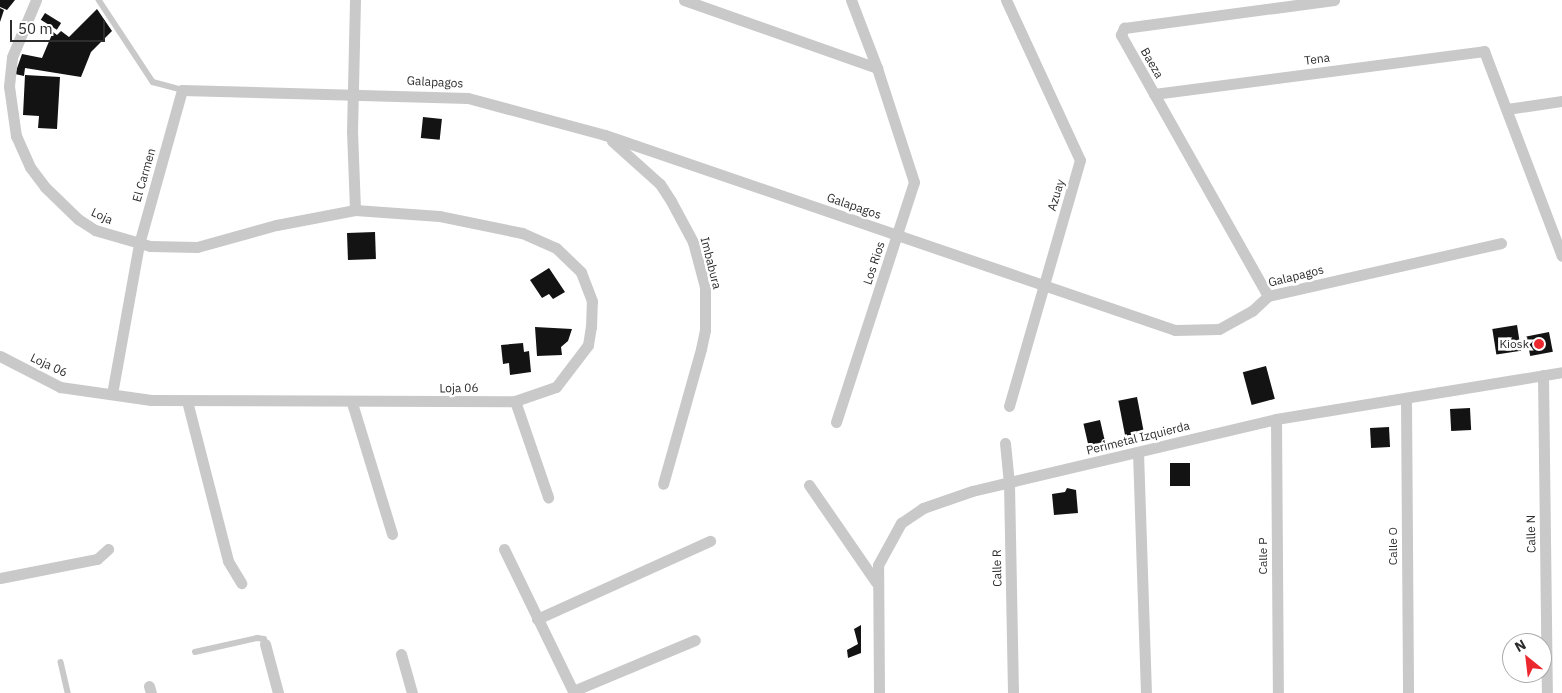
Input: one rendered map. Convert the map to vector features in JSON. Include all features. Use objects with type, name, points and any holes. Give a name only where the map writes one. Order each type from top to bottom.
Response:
[{"type":"street","name":"Loja","points":[[36,0],[12,57],[10,86],[16,136],[30,166],[63,206],[95,230],[139,244],[197,247],[276,225],[355,210]]},
{"type":"street","points":[[355,0],[355,93],[352,131],[355,210]]},
{"type":"street","points":[[684,0],[877,68]]},
{"type":"street","name":"Los Rios","points":[[836,422],[898,236],[914,174],[877,68],[850,0]]},
{"type":"street","name":"Azuay","points":[[1006,0],[1080,160],[1009,406]]},
{"type":"street","name":"Baeza","points":[[1268,296],[1121,35],[1124,28],[1334,0]]},
{"type":"street","name":"Tena","points":[[1154,94],[1484,51],[1507,109]]},
{"type":"street","name":"El Carmen","points":[[112,394],[139,244],[182,90]]},
{"type":"street","name":"Galapagos","points":[[182,90],[458,96],[605,135],[1175,330],[1205,332],[1233,324],[1268,296],[1501,243]]},
{"type":"street","points":[[1562,101],[1507,109],[1558,236],[1562,256]]},
{"type":"street","name":"Imbabura","points":[[605,135],[660,184],[693,242],[705,287],[705,330],[701,349],[663,484]]},
{"type":"street","name":"Loja 06","points":[[0,356],[60,387],[187,401],[352,403],[515,401],[556,387],[588,345],[592,301],[581,272],[556,248],[522,233],[439,216],[355,210]]},
{"type":"street","name":"Perimetal Izquierda","points":[[879,693],[876,582],[878,565],[901,523],[916,513],[972,491],[1009,484],[1276,419],[1562,372]]},
{"type":"street","name":"Calle N","points":[[1543,375],[1547,693]]},
{"type":"street","name":"Calle O","points":[[1406,399],[1408,693]]},
{"type":"street","points":[[187,401],[228,561],[241,583]]},
{"type":"street","points":[[515,401],[548,497]]},
{"type":"street","points":[[352,403],[392,534]]},
{"type":"street","name":"Calle P","points":[[1276,419],[1278,693]]},
{"type":"street","name":"Calle R","points":[[1005,443],[1009,484],[1013,693]]},
{"type":"street","points":[[1138,452],[1146,693]]},
{"type":"street","points":[[809,485],[876,582]]},
{"type":"street","points":[[537,619],[710,541]]},
{"type":"street","points":[[0,578],[97,559],[108,549]]},
{"type":"street","points":[[504,549],[574,692],[695,640]]},
{"type":"street","points":[[265,644],[278,693]]},
{"type":"street","points":[[402,654],[412,693]]},
{"type":"lane","points":[[99,0],[153,82],[182,90]]},
{"type":"lane","points":[[195,652],[257,638],[264,639],[265,644]]},
{"type":"lane","points":[[61,662],[68,693]]},
{"type":"building","points":[[0,0],[15,0],[7,10],[0,7]]},
{"type":"building","points":[[0,8],[4,10],[0,22]]},
{"type":"building","points":[[97,9],[112,31],[91,52],[81,77],[25,68],[24,76],[15,74],[22,54],[42,58],[53,32],[57,35],[61,31],[69,37]]},
{"type":"building","points":[[45,13],[61,23],[57,30],[41,20]]},
{"type":"building","points":[[25,75],[60,77],[57,129],[38,128],[39,116],[23,115]]},
{"type":"building","points":[[423,117],[442,119],[440,140],[421,138]]},
{"type":"building","points":[[375,232],[376,259],[348,260],[347,233]]},
{"type":"building","points":[[549,268],[565,292],[553,299],[549,294],[542,298],[530,280]]},
{"type":"building","points":[[1517,325],[1521,351],[1496,355],[1492,329]]},
{"type":"building","points":[[535,327],[572,329],[568,341],[561,347],[562,355],[537,356]]},
{"type":"building","name":"Kiosk","points":[[1549,332],[1553,352],[1530,356],[1526,336]]},
{"type":"building","points":[[523,343],[524,352],[529,351],[531,372],[510,375],[509,363],[503,364],[501,345]]},
{"type":"building","points":[[1266,366],[1275,399],[1252,405],[1243,372]]},
{"type":"building","points":[[1137,397],[1144,432],[1125,436],[1118,401]]},
{"type":"building","points":[[1470,408],[1471,430],[1451,431],[1450,409]]},
{"type":"building","points":[[1100,420],[1106,445],[1089,449],[1083,424]]},
{"type":"building","points":[[1389,427],[1390,447],[1371,448],[1370,428]]},
{"type":"building","points":[[1170,463],[1190,463],[1190,486],[1170,486]]},
{"type":"building","points":[[1067,488],[1076,490],[1078,513],[1054,515],[1052,494],[1065,492]]},
{"type":"building","points":[[861,625],[861,653],[848,658],[847,650],[858,644],[854,629]]},
{"type":"place","name":"Kiosk","points":[[1539,344]]}]
